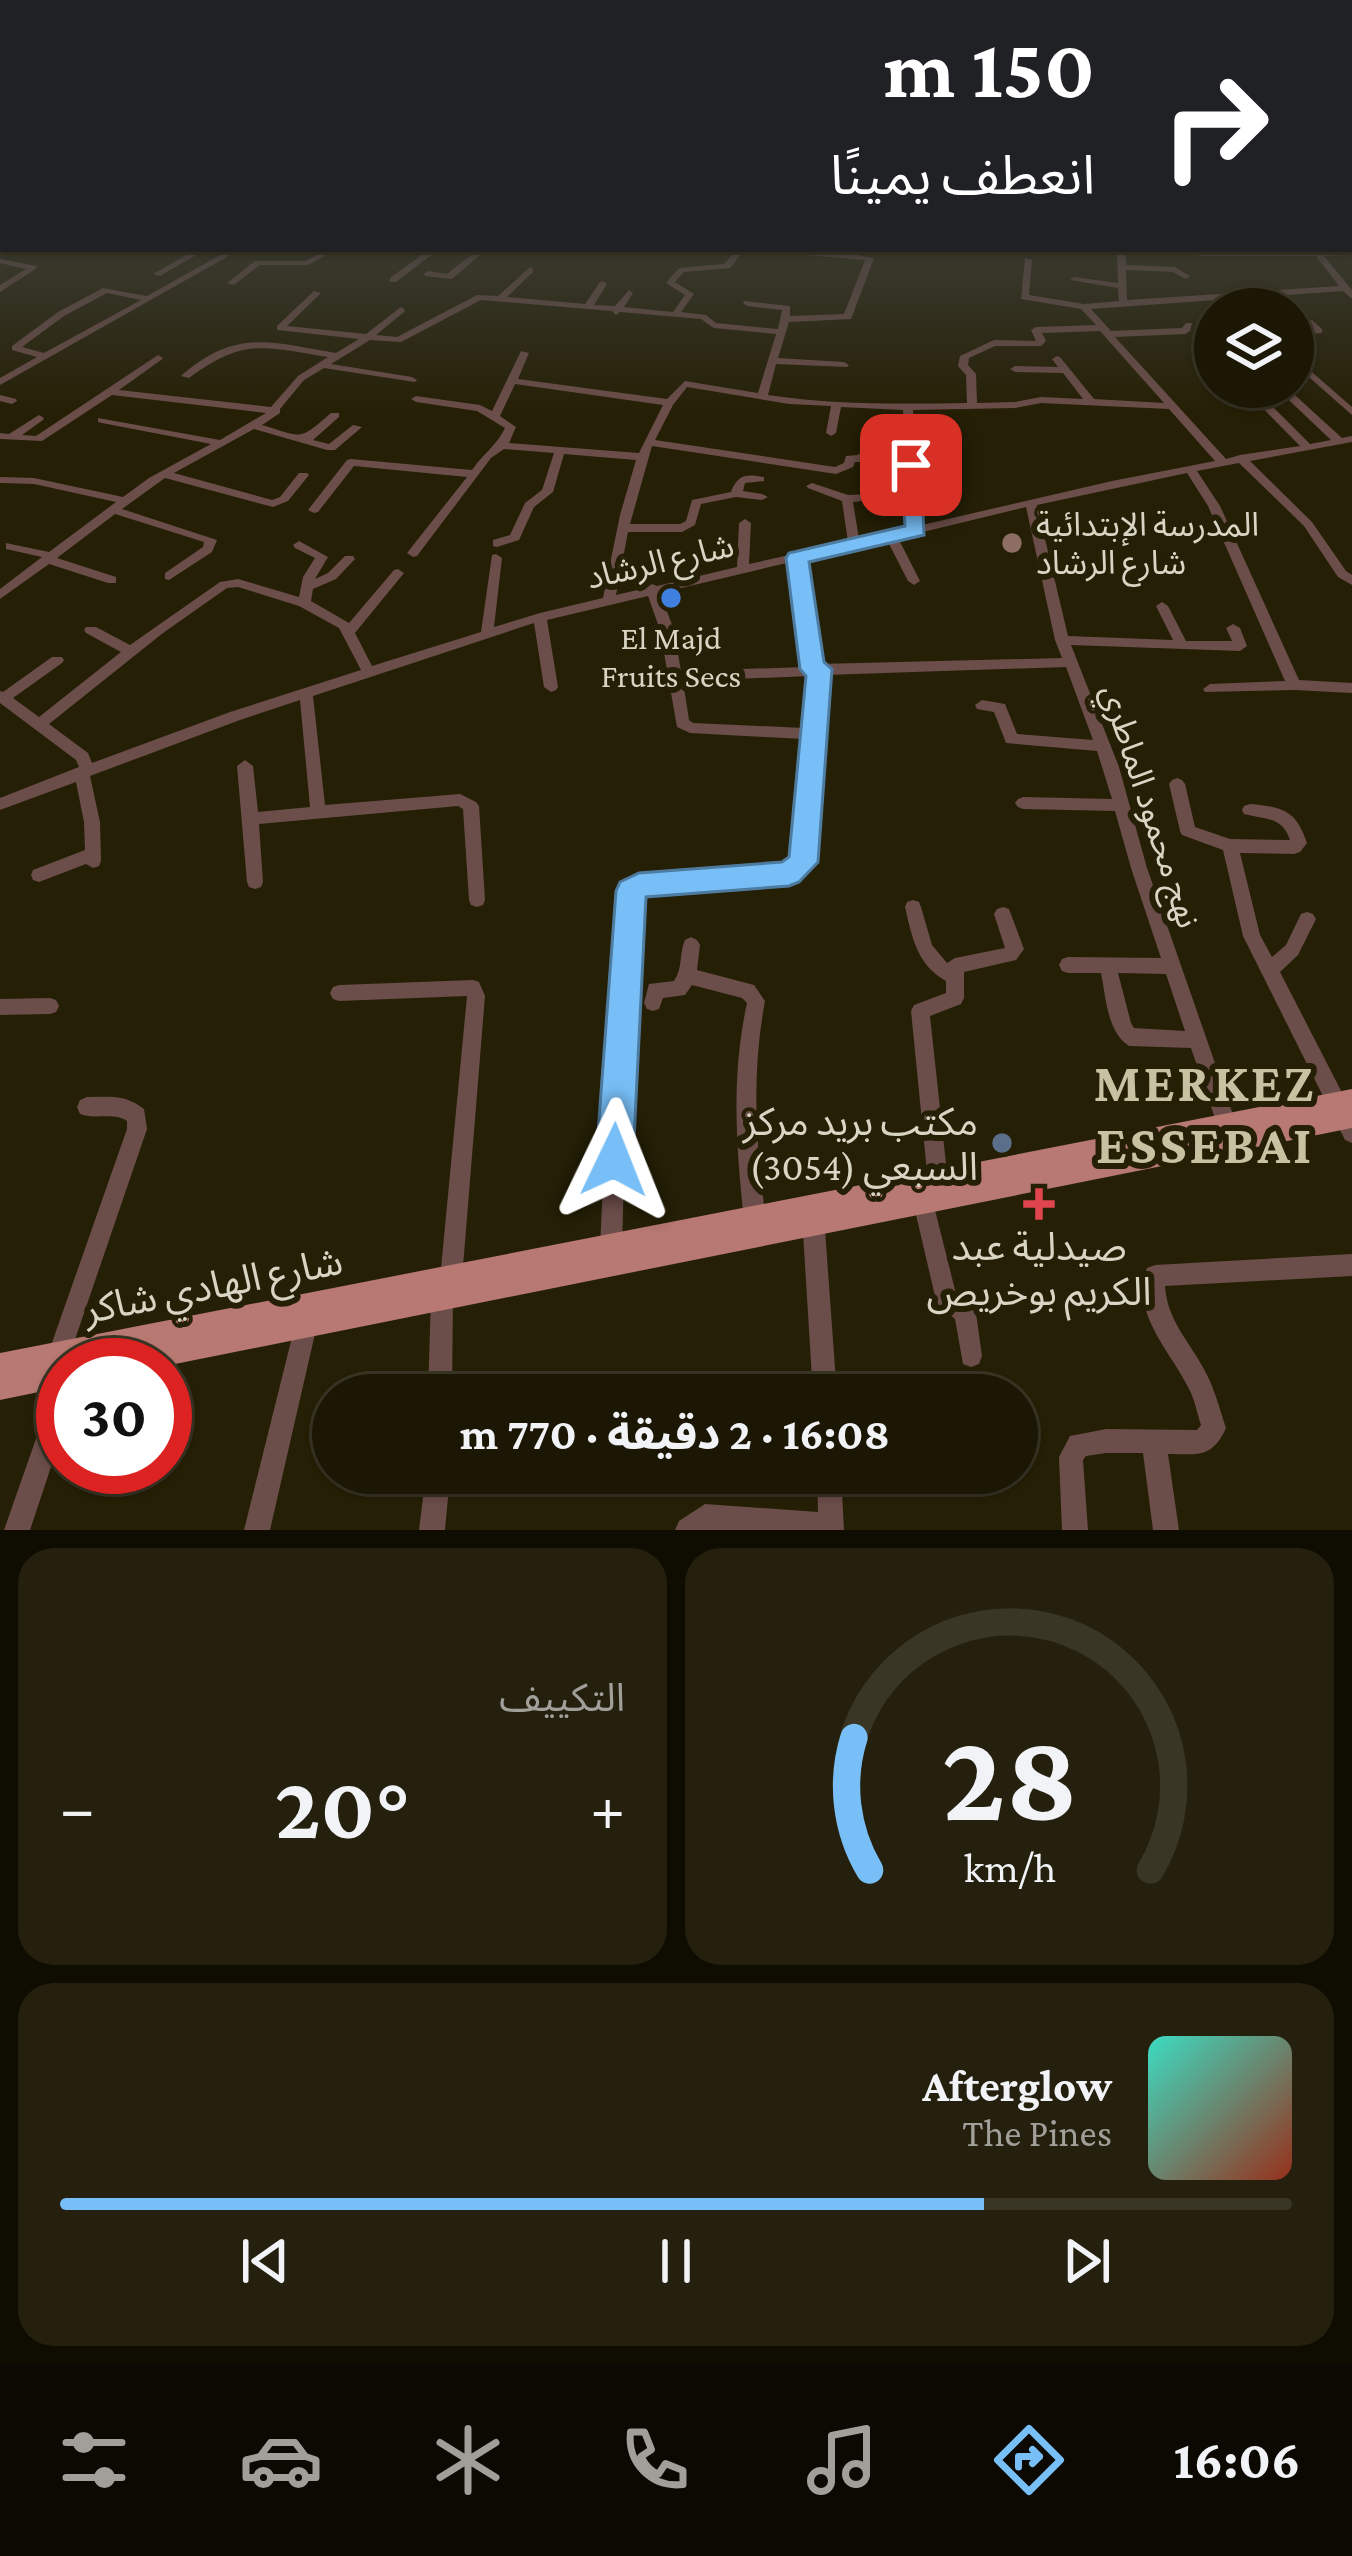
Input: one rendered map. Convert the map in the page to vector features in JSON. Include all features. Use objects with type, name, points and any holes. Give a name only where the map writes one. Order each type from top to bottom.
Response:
[{"type":"main road","points":[[445,1286],[1229,1133],[1348,1114]]},
{"type":"main road","points":[[445,1286],[610,1248],[689,1241],[755,1220],[812,1215]]},
{"type":"main road","name":"شارع الهادي شاكر","points":[[192,1343],[306,1325],[445,1286]]},
{"type":"main road","name":"شارع الهادي شاكر","points":[[189,1338],[445,1286]]},
{"type":"main road","name":"شارع الهادي شاكر","points":[[0,1367],[36,1364]]},
{"type":"main road","name":"شارع الهادي شاكر","points":[[0,1386],[36,1374]]},
{"type":"street","points":[[0,289],[29,270]]},
{"type":"street","points":[[157,274],[163,270]]},
{"type":"street","points":[[0,382],[196,270]]},
{"type":"street","points":[[231,283],[249,270]]},
{"type":"street","points":[[393,280],[406,270]]},
{"type":"street","points":[[428,274],[452,276],[458,270]]},
{"type":"street","points":[[501,298],[530,270]]},
{"type":"street","points":[[675,315],[690,294],[670,284],[682,270]]},
{"type":"street","points":[[785,319],[848,317],[866,270]]},
{"type":"street","points":[[1027,270],[1024,298],[1084,307],[1194,299]]},
{"type":"street","points":[[1121,270],[1123,303]]},
{"type":"street","points":[[1176,270],[1186,276]]},
{"type":"street","points":[[1073,280],[1121,286]]},
{"type":"street","points":[[587,308],[603,284]]},
{"type":"street","points":[[46,357],[15,348],[106,290],[146,298]]},
{"type":"street","points":[[1314,293],[1349,291]]},
{"type":"street","points":[[317,293],[280,328],[367,338],[412,337],[472,298],[501,298],[675,315],[782,332]]},
{"type":"street","points":[[616,312],[629,293]]},
{"type":"street","points":[[747,303],[787,308],[762,397]]},
{"type":"street","points":[[1084,307],[1222,462]]},
{"type":"street","points":[[0,596],[164,474],[276,411],[291,387],[401,310]]},
{"type":"street","points":[[972,404],[971,374],[963,366],[965,356],[980,347],[1038,344],[1042,341],[1036,331],[1194,329]]},
{"type":"street","points":[[186,376],[221,349],[239,344],[337,356]]},
{"type":"street","points":[[495,415],[524,353]]},
{"type":"street","points":[[5,437],[38,439],[158,358]]},
{"type":"street","points":[[1057,359],[1091,402]]},
{"type":"street","points":[[772,361],[844,365]]},
{"type":"street","points":[[321,365],[412,380]]},
{"type":"street","points":[[1015,369],[1066,370]]},
{"type":"street","points":[[1314,377],[1352,412]]},
{"type":"street","points":[[512,381],[670,403]]},
{"type":"street","points":[[609,599],[622,528],[643,457],[685,384],[836,404],[1171,406]]},
{"type":"street","points":[[110,392],[276,411]]},
{"type":"street","points":[[413,553],[487,456],[502,446],[511,428],[495,415],[470,406],[416,399]]},
{"type":"street","points":[[831,433],[836,404]]},
{"type":"street","points":[[908,407],[916,530]]},
{"type":"street","points":[[1268,408],[1306,446]]},
{"type":"street","points":[[1306,408],[1346,440]]},
{"type":"street","points":[[256,424],[309,438],[335,416]]},
{"type":"street","points":[[5,437],[40,418]]},
{"type":"street","points":[[103,420],[221,443]]},
{"type":"street","points":[[256,424],[332,448],[357,427]]},
{"type":"street","name":"شارع الرشاد","points":[[0,804],[306,692],[539,617],[1189,468],[1346,440]]},
{"type":"street","points":[[651,443],[836,471],[849,465],[850,458],[863,459],[862,455]]},
{"type":"street","points":[[502,446],[643,457]]},
{"type":"street","points":[[487,633],[496,550],[515,537],[529,506],[548,492],[560,451]]},
{"type":"street","points":[[1240,458],[1308,524],[1342,574],[1352,581]]},
{"type":"street","points":[[314,510],[351,462],[475,474]]},
{"type":"street","points":[[1189,468],[1214,506],[1294,685]]},
{"type":"street","points":[[164,474],[273,504],[284,499],[303,475]]},
{"type":"street","points":[[736,494],[741,480],[760,479]]},
{"type":"street","points":[[0,480],[34,481],[120,505],[211,540],[208,549],[169,576]]},
{"type":"street","points":[[812,487],[847,499],[881,492]]},
{"type":"street","points":[[622,528],[682,528],[691,524],[696,502],[736,494],[762,497]]},
{"type":"street","points":[[847,499],[854,545]]},
{"type":"street","name":"نهج محمود الماطري","points":[[1031,503],[1062,640],[1102,746],[1229,1133]]},
{"type":"street","points":[[743,569],[745,523]]},
{"type":"street","points":[[891,536],[914,581]]},
{"type":"street","points":[[299,545],[322,557],[304,603]]},
{"type":"street","points":[[10,546],[112,580]]},
{"type":"street","points":[[610,1248],[619,1027],[631,891],[639,885],[796,870],[803,862],[810,817],[816,669],[797,558]]},
{"type":"street","points":[[309,586],[332,576],[349,559]]},
{"type":"street","points":[[349,632],[398,573]]},
{"type":"street","points":[[38,724],[224,585],[238,583],[304,603],[337,620],[349,632],[368,671]]},
{"type":"street","points":[[652,588],[667,630],[682,723],[690,728],[811,734]]},
{"type":"street","points":[[1162,606],[1182,645]]},
{"type":"street","points":[[539,617],[551,687]]},
{"type":"street","points":[[1062,640],[1240,646],[1233,628]]},
{"type":"street","points":[[91,630],[131,652]]},
{"type":"street","points":[[39,875],[93,858],[82,757],[3,701],[57,660]]},
{"type":"street","points":[[675,676],[1070,662]]},
{"type":"street","points":[[1210,689],[1352,688]]},
{"type":"street","points":[[306,692],[317,812]]},
{"type":"street","points":[[982,705],[1000,708],[1011,739],[1102,746]]},
{"type":"street","points":[[245,766],[255,882]]},
{"type":"street","points":[[1177,784],[1188,831],[1230,846],[1294,848],[1299,843],[1292,820],[1284,814],[1250,810]]},
{"type":"street","points":[[251,819],[460,800],[472,806],[477,900]]},
{"type":"street","points":[[1023,803],[1122,806]]},
{"type":"street","points":[[1230,846],[1244,914],[1348,1114]]},
{"type":"street","points":[[913,907],[933,967],[952,974]]},
{"type":"street","points":[[971,1356],[965,1313],[946,1296],[931,1192],[920,1011],[955,998],[952,974],[956,966],[1010,955],[1015,949],[1003,914]]},
{"type":"street","points":[[1270,970],[1292,950],[1307,919]]},
{"type":"street","points":[[653,1004],[655,990],[680,989],[688,976],[691,945]]},
{"type":"street","points":[[1068,965],[1173,966]]},
{"type":"street","points":[[1108,967],[1122,1026],[1129,1036],[1198,1040]]},
{"type":"street","points":[[688,976],[748,991],[755,1001],[746,1040],[742,1098],[755,1220]]},
{"type":"street","points":[[338,993],[473,988],[476,996],[445,1286],[441,1374]]},
{"type":"street","points":[[0,1007],[50,1006]]},
{"type":"street","points":[[82,1338],[137,1129],[137,1116],[126,1107],[87,1108]]},
{"type":"street","points":[[812,1215],[823,1374]]},
{"type":"street","points":[[1075,1530],[1071,1457],[1079,1445],[1087,1441],[1203,1442],[1214,1428],[1198,1382],[1163,1324],[1153,1290],[1155,1276],[1352,1265]]},
{"type":"street","points":[[257,1530],[306,1325]]},
{"type":"street","points":[[1154,1443],[1166,1530]]},
{"type":"street","points":[[17,1530],[36,1475]]},
{"type":"street","points":[[432,1530],[436,1494]]},
{"type":"street","points":[[688,1530],[705,1517],[831,1528],[830,1494]]},
{"type":"place","name":"المدرسة الإبتدائية شارع الرشاد","points":[[1012,543]]},
{"type":"place","name":"El Majd Fruits Secs","points":[[671,598]]},
{"type":"place","name":"مكتب بريد مركز السبعي (3054)","points":[[1002,1143]]},
{"type":"place","name":"صيدلية عبد الكريم بوخريص","points":[[1039,1204]]},
{"type":"district","name":"MERKEZ ESSEBAI","points":[[1205,1114]]},
{"type":"route","points":[[614,1160],[631,891],[639,885],[789,874],[803,862],[819,669],[812,669],[797,558],[916,530],[911,465]]}]
